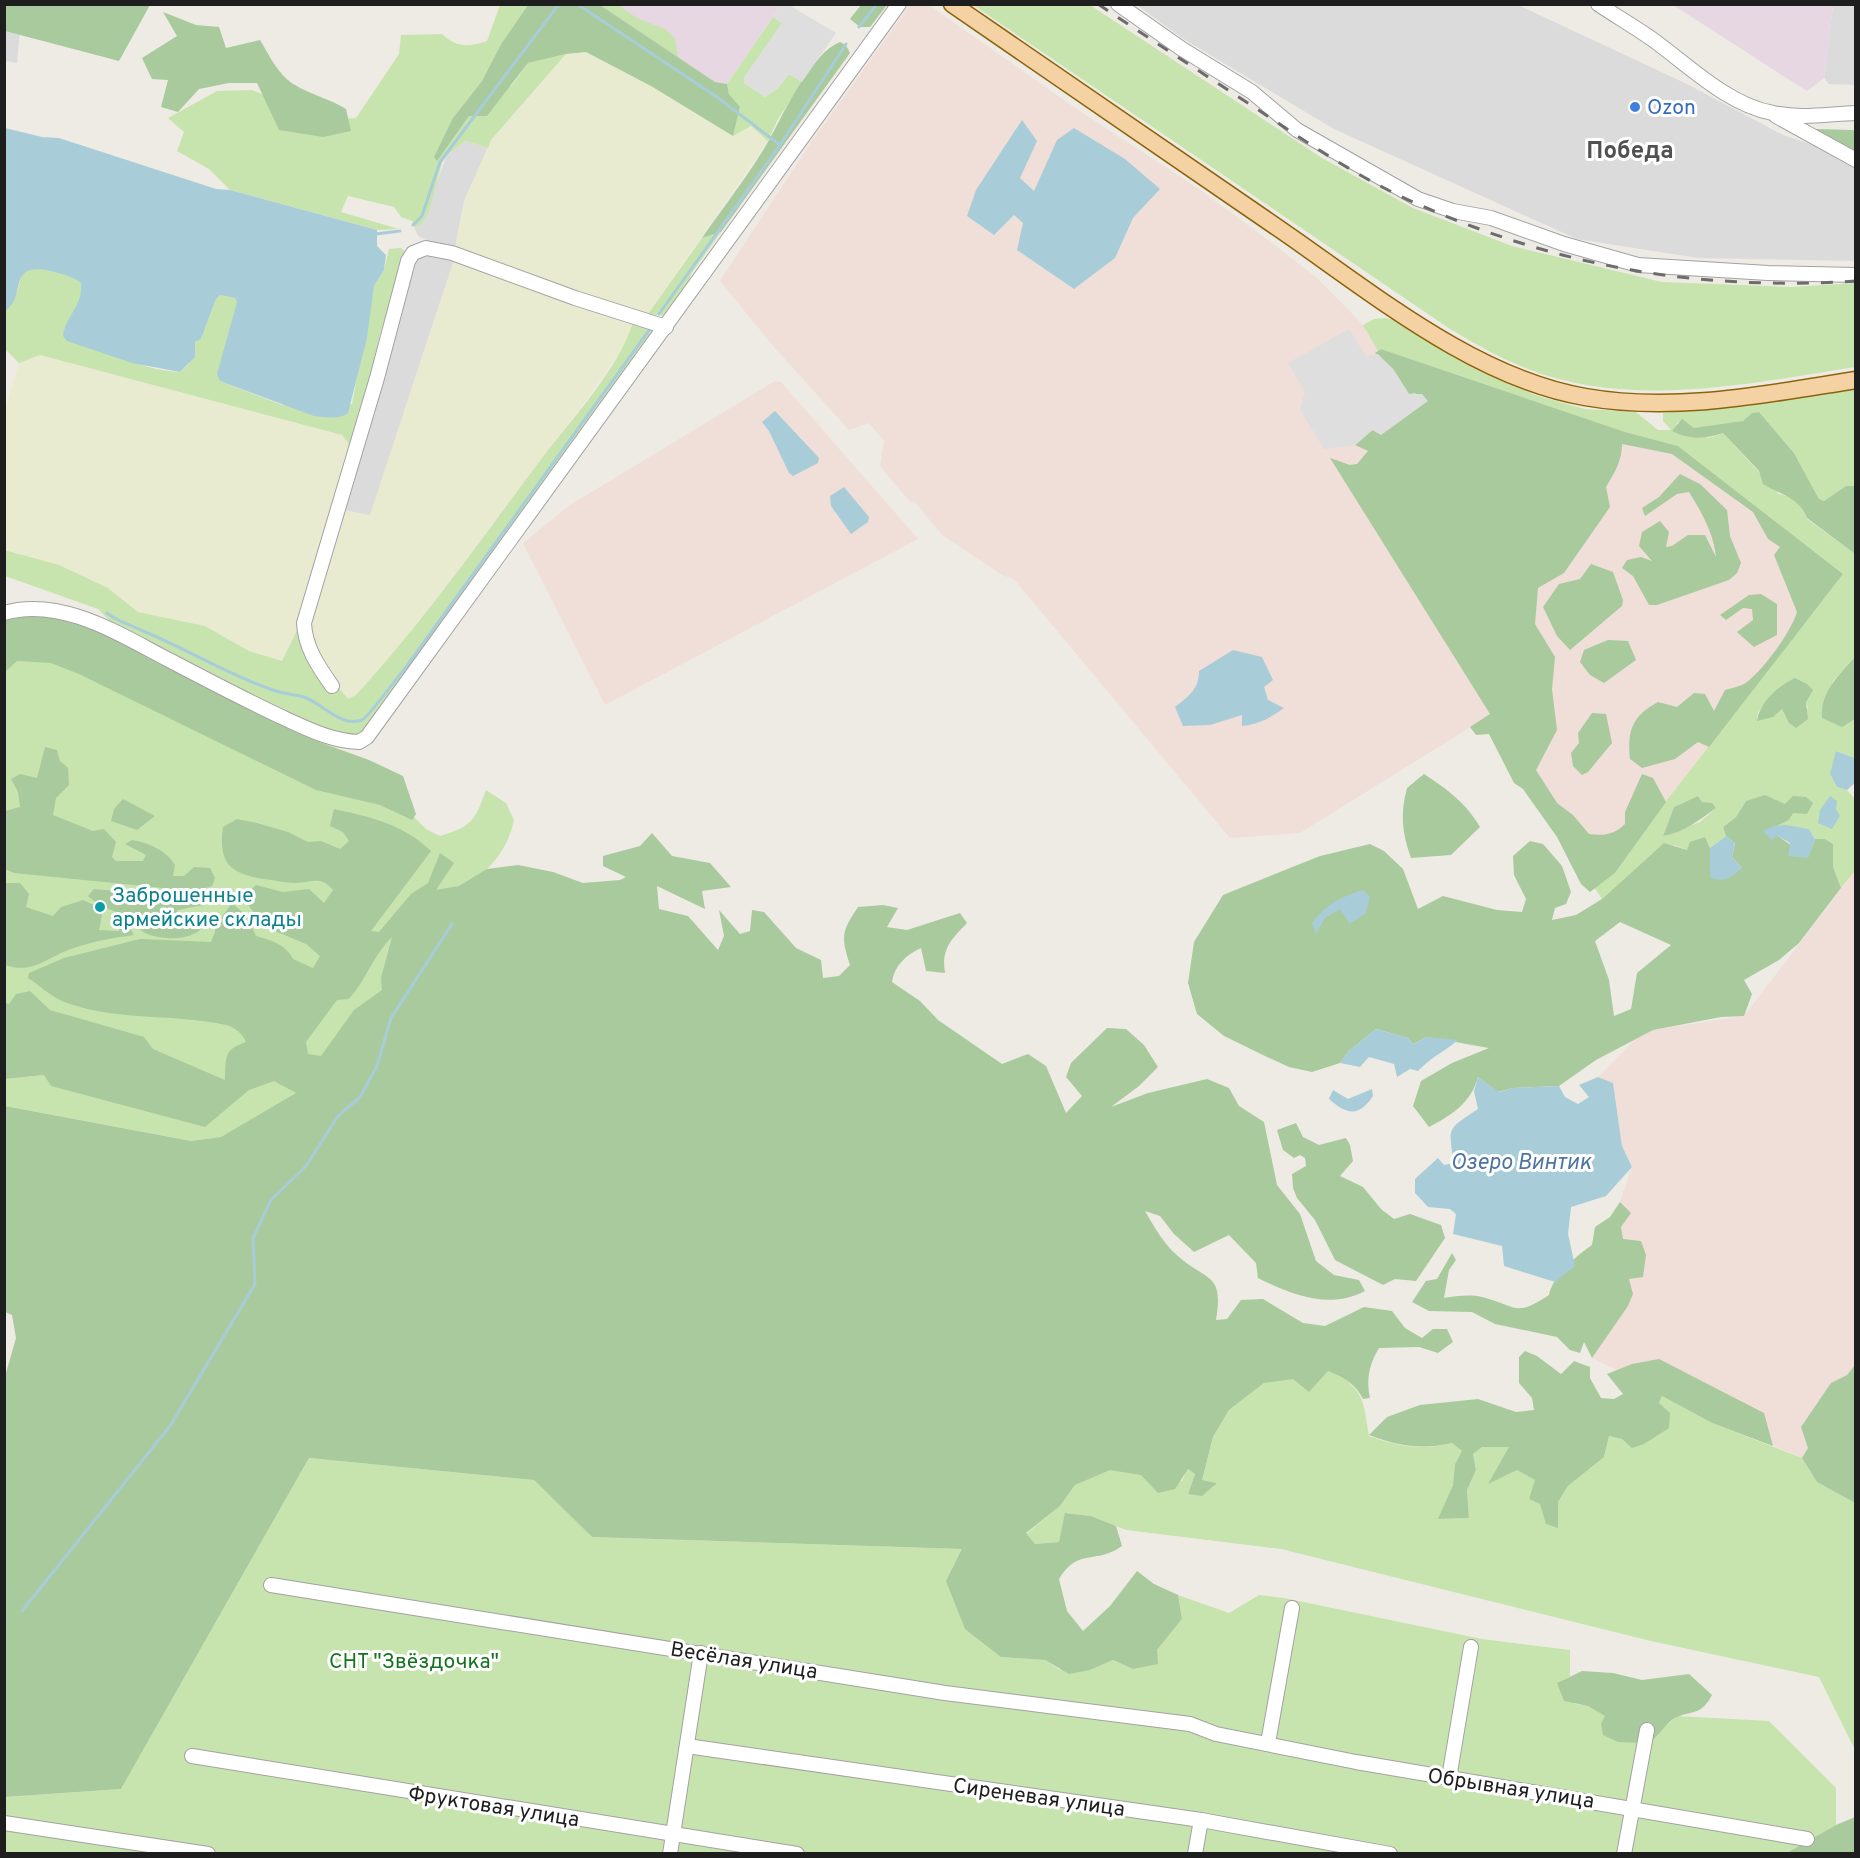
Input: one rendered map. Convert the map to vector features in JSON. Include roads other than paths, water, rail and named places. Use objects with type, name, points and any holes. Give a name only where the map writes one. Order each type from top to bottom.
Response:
[{"type":"main road","points":[[952,4],[1385,301],[1478,360],[1511,376],[1567,393],[1644,404],[1723,399],[1856,380]]},
{"type":"street","points":[[4,613],[37,609],[66,614],[100,625],[317,733],[341,741],[359,742],[367,737],[899,4]]},
{"type":"street","points":[[1118,4],[1182,49],[1252,92],[1297,130],[1418,199],[1453,211],[1491,218],[1564,244],[1638,265],[1768,273],[1856,275]]},
{"type":"street","points":[[1598,4],[1730,95],[1773,113],[1856,160]]},
{"type":"street","points":[[1773,113],[1803,116],[1856,112]]},
{"type":"street","points":[[332,686],[311,653],[305,638],[304,623],[413,253],[426,248],[452,253],[574,298],[666,327]]},
{"type":"street","name":"Весёлая улица","points":[[271,1586],[945,1693],[1190,1725],[1216,1734]]},
{"type":"street","points":[[1268,1743],[1292,1608]]},
{"type":"street","points":[[1449,1778],[1471,1647]]},
{"type":"street","points":[[670,1854],[701,1653]]},
{"type":"street","points":[[1624,1854],[1647,1730]]},
{"type":"street","name":"Обрывная улица","points":[[1216,1734],[1449,1778],[1807,1839]]},
{"type":"street","name":"Сиреневая улица","points":[[687,1746],[1201,1820],[1390,1854]]},
{"type":"street","name":"Фруктовая улица","points":[[192,1756],[797,1854]]},
{"type":"street","points":[[1195,1854],[1201,1820]]},
{"type":"street","points":[[4,1823],[208,1854]]},
{"type":"water","points":[[1022,120],[1037,141],[1020,178],[1034,191],[1057,140],[1074,128],[1125,159],[1160,189],[1133,218],[1115,258],[1074,289],[1017,250],[1023,223],[1014,215],[994,235],[967,216],[976,190]]},
{"type":"water","points":[[5,128],[42,137],[59,138],[216,189],[230,190],[377,230],[377,246],[386,255],[384,270],[374,286],[367,338],[348,413],[336,417],[314,416],[220,381],[217,374],[237,302],[235,298],[220,295],[216,299],[201,339],[195,342],[195,357],[180,372],[132,363],[67,341],[63,336],[64,329],[77,305],[81,283],[67,276],[36,269],[28,271],[22,276],[15,298],[5,311]]},
{"type":"water","points":[[775,411],[819,458],[818,463],[793,476],[789,473],[769,431],[762,422]]},
{"type":"water","points":[[844,487],[869,517],[868,522],[851,534],[831,506],[830,496]]},
{"type":"water","points":[[1233,650],[1262,657],[1273,680],[1264,687],[1268,700],[1284,708],[1254,724],[1242,726],[1242,715],[1210,725],[1183,726],[1175,707],[1189,696],[1195,687],[1199,671]]},
{"type":"water","points":[[1836,751],[1855,758],[1855,783],[1847,790],[1837,787],[1830,774]]},
{"type":"water","points":[[1830,796],[1837,801],[1836,809],[1840,816],[1832,829],[1818,823],[1820,810]]},
{"type":"water","points":[[1786,825],[1809,829],[1815,839],[1808,858],[1788,856],[1790,843],[1778,836],[1771,840],[1763,831],[1774,826]]},
{"type":"water","points":[[1726,836],[1735,843],[1732,857],[1742,868],[1727,878],[1719,880],[1710,877],[1710,848]]},
{"type":"water","points":[[1363,890],[1370,897],[1366,913],[1350,924],[1340,909],[1325,918],[1316,934],[1312,923],[1323,911],[1347,895]]},
{"type":"water","points":[[1376,1029],[1408,1038],[1413,1044],[1427,1037],[1458,1040],[1418,1071],[1410,1069],[1397,1077],[1394,1064],[1369,1057],[1360,1067],[1340,1063],[1349,1051]]},
{"type":"water","name":"Озеро Винтик","points":[[1478,1077],[1499,1092],[1513,1088],[1559,1086],[1565,1097],[1578,1104],[1589,1097],[1579,1085],[1598,1077],[1613,1083],[1622,1146],[1632,1167],[1606,1196],[1571,1207],[1568,1234],[1575,1266],[1555,1282],[1504,1266],[1502,1246],[1453,1234],[1456,1214],[1450,1209],[1428,1207],[1415,1193],[1415,1179],[1438,1158],[1444,1165],[1454,1163],[1452,1130],[1460,1121],[1478,1109],[1474,1091]]},
{"type":"water","points":[[1372,1089],[1373,1096],[1363,1108],[1358,1110],[1347,1111],[1329,1099],[1333,1090],[1348,1099]]},
{"type":"waterway","points":[[413,225],[422,216],[440,162],[559,4]]},
{"type":"waterway","points":[[577,4],[717,97],[780,145]]},
{"type":"waterway","points":[[859,27],[877,4]]},
{"type":"waterway","points":[[659,314],[780,145],[846,44]]},
{"type":"waterway","points":[[376,234],[400,231]]},
{"type":"waterway","points":[[107,613],[256,684],[304,697],[347,721],[362,720],[406,667],[650,329]]},
{"type":"waterway","points":[[22,1611],[170,1426],[255,1284],[253,1238],[271,1200],[306,1166],[338,1116],[360,1097],[377,1066],[391,1018],[452,924]]},
{"type":"railway","points":[[1098,4],[1292,133],[1352,170],[1413,202],[1467,224],[1521,243],[1630,270],[1685,278],[1741,282],[1856,281]]},
{"type":"place","name":"Ozon","points":[[1635,107]]},
{"type":"place","name":"Заброшенные армейские склады","points":[[100,907]]},
{"type":"district","name":"Победа","points":[[1630,150]]},
{"type":"park label","name":"СНТ \"Звёздочка\"","points":[[414,1661]]}]
